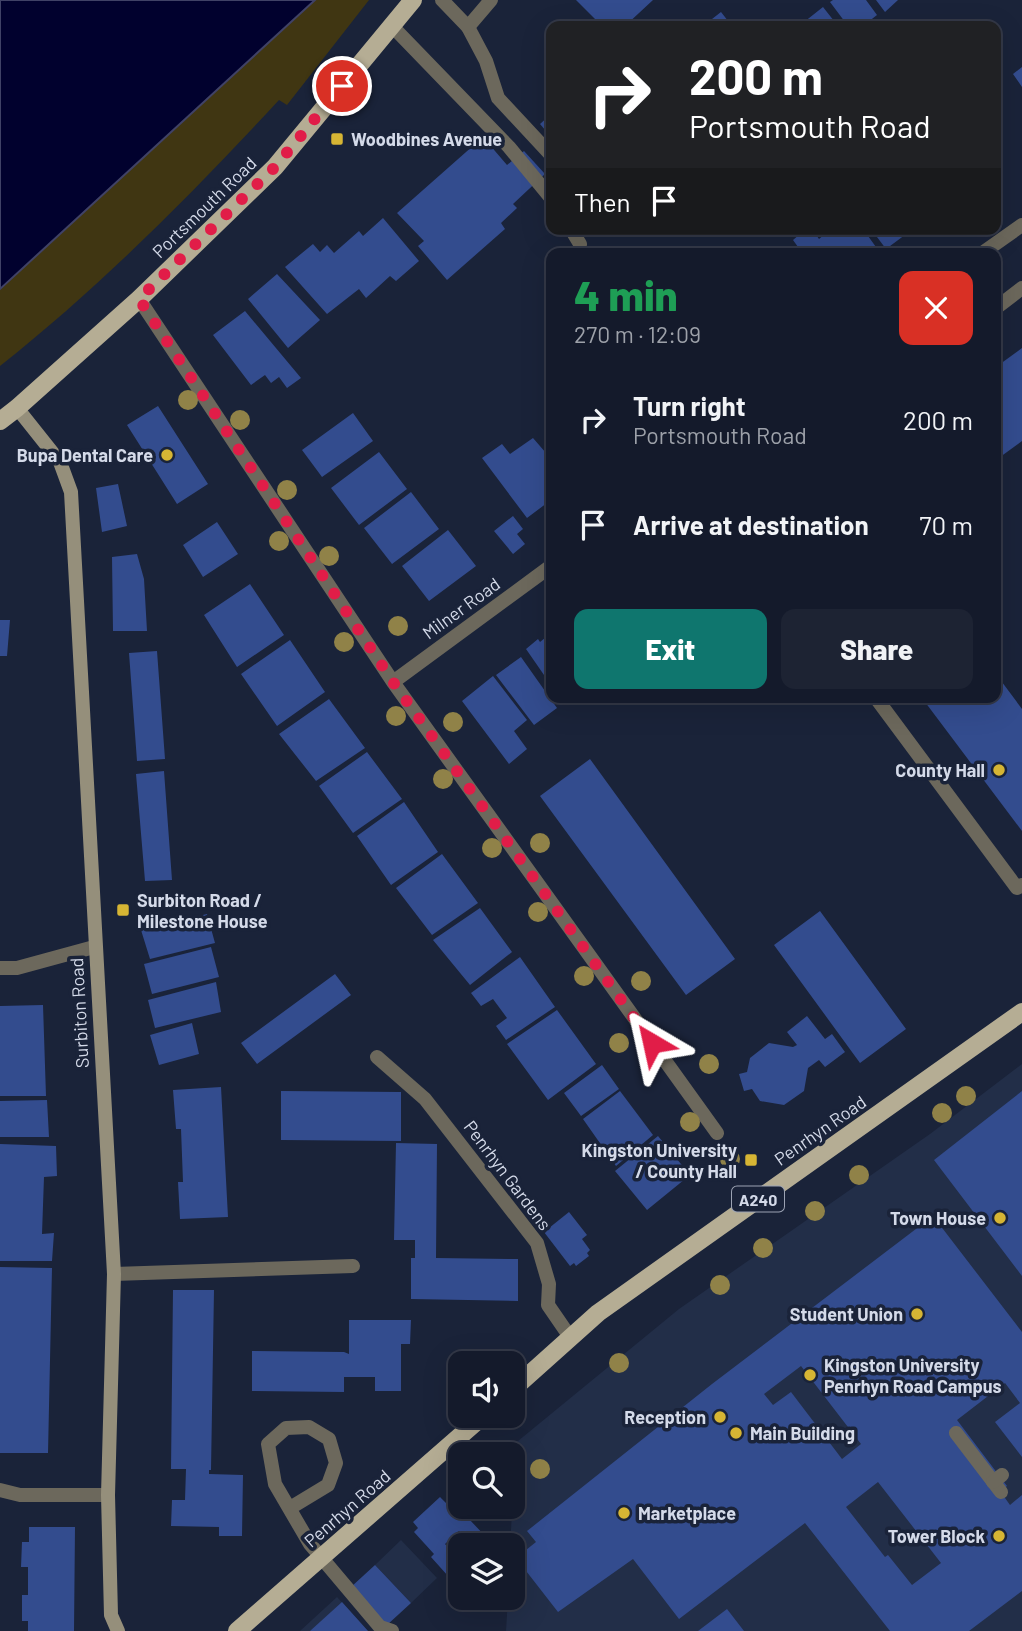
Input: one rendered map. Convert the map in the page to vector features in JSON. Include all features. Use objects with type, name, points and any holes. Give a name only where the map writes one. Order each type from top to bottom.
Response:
[{"type":"main road","name":"Portsmouth Road","points":[[0,421],[139,299],[275,167],[413,0]]},
{"type":"main road","name":"Surbiton Road","points":[[17,408],[60,462],[71,492],[114,1274],[108,1495],[111,1615],[118,1631]]},
{"type":"main road","name":"Penrhyn Road","points":[[525,1378],[633,1287],[1022,1012]]},
{"type":"main road","name":"Penrhyn Road","points":[[237,1631],[469,1428]]},
{"type":"street","points":[[442,0],[468,27],[486,61],[498,98],[546,150]]},
{"type":"street","points":[[468,27],[491,0]]},
{"type":"street","points":[[392,26],[509,147],[546,192]]},
{"type":"street","points":[[989,248],[1022,225]]},
{"type":"street","points":[[574,235],[580,244]]},
{"type":"street","points":[[1001,304],[1022,288]]},
{"type":"street","points":[[139,299],[393,682],[717,1133]]},
{"type":"street","name":"Milner Road","points":[[393,682],[546,570]]},
{"type":"street","points":[[880,703],[1017,888],[1022,885]]},
{"type":"street","points":[[0,968],[17,968],[94,947]]},
{"type":"street","name":"Penrhyn Gardens","points":[[377,1057],[425,1099],[537,1243],[549,1284],[548,1305],[570,1338]]},
{"type":"street","points":[[114,1274],[353,1266]]},
{"type":"street","points":[[290,1508],[328,1485],[336,1463],[329,1439],[309,1427],[286,1428],[268,1444],[275,1484],[310,1544],[380,1627],[392,1631]]},
{"type":"street","points":[[956,1433],[999,1483]]},
{"type":"street","points":[[0,1490],[20,1495],[108,1495]]},
{"type":"shaded area","points":[[0,0],[315,0],[0,289]]},
{"type":"shaded area","points":[[315,0],[369,0],[287,105],[279,100],[144,239],[74,304],[0,366],[0,289]]},
{"type":"shaded area","name":"Kingston University Penrhyn Road Campus","points":[[1022,1064],[1022,1631],[506,1631],[507,1610],[525,1610],[525,1533],[511,1533],[512,1519],[525,1519],[525,1442],[512,1442],[518,1441],[679,1309],[930,1134]]},
{"type":"shaded area","points":[[401,1540],[437,1578],[411,1603],[375,1565]]},
{"type":"shaded area","points":[[337,1597],[368,1631],[300,1631]]},
{"type":"building","points":[[576,0],[653,0],[630,21],[597,21]]},
{"type":"building","points":[[866,0],[877,15],[869,21],[844,21],[830,2]]},
{"type":"building","points":[[876,0],[898,0],[885,12]]},
{"type":"building","points":[[823,7],[834,21],[805,21]]},
{"type":"building","points":[[721,12],[728,21],[709,21]]},
{"type":"building","points":[[1022,67],[1022,87],[1013,74]]},
{"type":"building","points":[[546,119],[546,131],[540,124]]},
{"type":"building","points":[[483,137],[507,165],[524,151],[545,174],[513,204],[517,208],[501,223],[505,229],[447,280],[418,246],[424,241],[397,213]]},
{"type":"building","points":[[383,218],[419,261],[396,281],[390,276],[366,298],[359,289],[327,314],[285,267],[313,244],[320,252],[327,245],[334,253],[359,231],[363,236]]},
{"type":"building","points":[[799,235],[816,235],[819,239],[824,235],[867,235],[877,248],[799,248],[793,240]]},
{"type":"building","points":[[876,235],[905,235],[887,248]]},
{"type":"building","points":[[277,274],[320,320],[288,348],[248,299]]},
{"type":"building","points":[[245,311],[301,378],[287,388],[279,377],[271,383],[265,375],[251,385],[213,335]]},
{"type":"building","points":[[1022,348],[1022,441],[1001,456],[1001,363]]},
{"type":"building","name":"Bupa Dental Care","points":[[158,406],[208,484],[177,504],[127,425]]},
{"type":"building","points":[[353,413],[373,441],[322,477],[302,450]]},
{"type":"building","points":[[533,438],[546,453],[546,504],[527,518],[482,458],[502,444],[510,454]]},
{"type":"building","points":[[379,452],[407,489],[359,525],[331,488]]},
{"type":"building","points":[[118,484],[127,526],[102,532],[96,488]]},
{"type":"building","points":[[411,492],[439,529],[392,564],[364,528]]},
{"type":"building","points":[[513,516],[523,529],[517,534],[525,544],[513,554],[494,531]]},
{"type":"building","points":[[217,522],[238,554],[203,577],[183,545]]},
{"type":"building","points":[[448,530],[476,566],[429,601],[402,566]]},
{"type":"building","points":[[137,554],[144,579],[147,631],[113,631],[112,557]]},
{"type":"building","points":[[250,584],[284,635],[237,667],[204,615]]},
{"type":"building","points":[[0,620],[10,620],[7,656],[0,656]]},
{"type":"building","points":[[546,637],[544,675],[526,649],[538,639],[540,642]]},
{"type":"building","points":[[290,640],[325,692],[277,726],[241,674]]},
{"type":"building","points":[[157,651],[165,759],[137,761],[129,653]]},
{"type":"building","points":[[521,657],[546,692],[546,703],[553,703],[557,708],[534,725],[496,675]]},
{"type":"building","points":[[493,676],[527,720],[514,731],[527,749],[509,764],[462,701]]},
{"type":"building","name":"County Hall","points":[[1001,681],[1022,709],[1022,831],[926,703],[1001,703]]},
{"type":"building","points":[[329,699],[365,748],[316,781],[279,734]]},
{"type":"building","points":[[367,752],[402,799],[353,833],[319,786]]},
{"type":"building","points":[[590,759],[735,959],[686,995],[540,796]]},
{"type":"building","points":[[164,771],[172,880],[145,881],[136,774]]},
{"type":"building","points":[[404,802],[438,852],[391,885],[357,836]]},
{"type":"building","points":[[442,854],[478,903],[432,935],[396,888]]},
{"type":"building","points":[[480,908],[512,952],[470,985],[433,940]]},
{"type":"building","points":[[820,911],[906,1029],[860,1063],[774,945]]},
{"type":"building","points":[[207,914],[215,943],[150,959],[141,930]]},
{"type":"building","points":[[211,947],[219,977],[152,994],[144,964]]},
{"type":"building","points":[[520,957],[555,1007],[506,1040],[496,1026],[507,1018],[493,999],[481,1006],[471,993]]},
{"type":"building","points":[[335,974],[351,995],[257,1064],[241,1043]]},
{"type":"building","points":[[216,982],[221,1012],[155,1028],[148,1000]]},
{"type":"building","points":[[43,1005],[46,1096],[0,1096],[0,1006]]},
{"type":"building","points":[[557,1010],[596,1064],[548,1100],[507,1044]]},
{"type":"building","points":[[807,1016],[825,1039],[832,1034],[845,1052],[825,1067],[819,1060],[808,1068],[804,1091],[784,1105],[760,1101],[752,1089],[744,1091],[739,1074],[747,1072],[750,1058],[769,1043],[793,1047],[797,1045],[787,1032]]},
{"type":"building","points":[[192,1023],[199,1054],[159,1065],[150,1035]]},
{"type":"building","points":[[602,1065],[619,1089],[581,1116],[564,1093]]},
{"type":"building","points":[[221,1087],[228,1217],[180,1219],[178,1182],[183,1182],[181,1129],[176,1129],[173,1090]]},
{"type":"building","points":[[281,1091],[401,1092],[401,1141],[281,1140]]},
{"type":"building","points":[[620,1091],[653,1135],[616,1166],[583,1119]]},
{"type":"building","name":"Town House","points":[[1022,1091],[1022,1276],[934,1160]]},
{"type":"building","points":[[47,1100],[49,1137],[0,1137],[0,1101]]},
{"type":"building","points":[[658,1136],[690,1175],[647,1210],[615,1171]]},
{"type":"building","points":[[396,1143],[437,1144],[436,1258],[518,1259],[518,1301],[411,1299],[411,1258],[415,1258],[415,1240],[394,1240]]},
{"type":"building","points":[[0,1144],[56,1146],[57,1176],[44,1177],[42,1234],[54,1233],[52,1261],[0,1261]]},
{"type":"building","points":[[569,1212],[587,1235],[582,1239],[590,1250],[587,1253],[589,1256],[576,1266],[574,1263],[570,1266],[544,1232]]},
{"type":"building","name":"Main Building","points":[[933,1216],[1022,1332],[1022,1457],[995,1422],[1020,1403],[1005,1383],[957,1420],[1007,1486],[1000,1491],[1010,1505],[1022,1495],[1022,1591],[969,1631],[890,1631],[805,1523],[679,1619],[633,1559],[558,1612],[525,1570],[525,1551],[536,1542],[527,1531],[712,1384]],"holes":[[[801,1366],[861,1444],[842,1459],[791,1392],[773,1405],[764,1394]],[[878,1482],[941,1563],[912,1585],[888,1555],[885,1557],[846,1507]]]},
{"type":"building","points":[[0,1267],[52,1268],[48,1453],[0,1453]]},
{"type":"building","points":[[173,1290],[214,1290],[209,1474],[243,1475],[242,1536],[219,1536],[219,1527],[171,1526],[172,1500],[185,1500],[186,1469],[171,1469]]},
{"type":"building","points":[[349,1320],[411,1320],[410,1344],[401,1344],[401,1391],[375,1391],[375,1377],[344,1377],[344,1392],[252,1391],[252,1351],[349,1354]]},
{"type":"building","points":[[440,1497],[446,1503],[448,1501],[448,1519],[469,1519],[482,1533],[448,1533],[448,1541],[445,1544],[448,1547],[448,1576],[431,1557],[434,1554],[414,1532],[418,1528],[413,1522]]},
{"type":"building","points":[[29,1527],[75,1527],[74,1631],[28,1631],[28,1621],[22,1621],[22,1595],[28,1595],[28,1567],[21,1567],[22,1542],[29,1542]]},
{"type":"building","points":[[375,1565],[411,1603],[387,1625],[351,1587]]},
{"type":"building","points":[[342,1602],[368,1631],[310,1631]]},
{"type":"building","points":[[727,1609],[744,1631],[698,1631]]},
{"type":"place","name":"Woodbines Avenue","points":[[337,139]]},
{"type":"place","name":"Bupa Dental Care","points":[[167,455]]},
{"type":"place","name":"County Hall","points":[[999,770]]},
{"type":"place","name":"Surbiton Road / Milestone House","points":[[123,910]]},
{"type":"place","name":"Kingston University / County Hall","points":[[751,1160]]},
{"type":"place","name":"Town House","points":[[1000,1218]]},
{"type":"place","name":"Student Union","points":[[917,1314]]},
{"type":"place","name":"Kingston University Penrhyn Road Campus","points":[[810,1375]]},
{"type":"place","name":"Reception","points":[[720,1417]]},
{"type":"place","name":"Main Building","points":[[736,1433]]},
{"type":"place","name":"Marketplace","points":[[624,1513]]},
{"type":"place","name":"Tower Block","points":[[999,1536]]},
{"type":"route","points":[[342,86],[275,167],[139,299],[393,682],[652,1043]]}]
